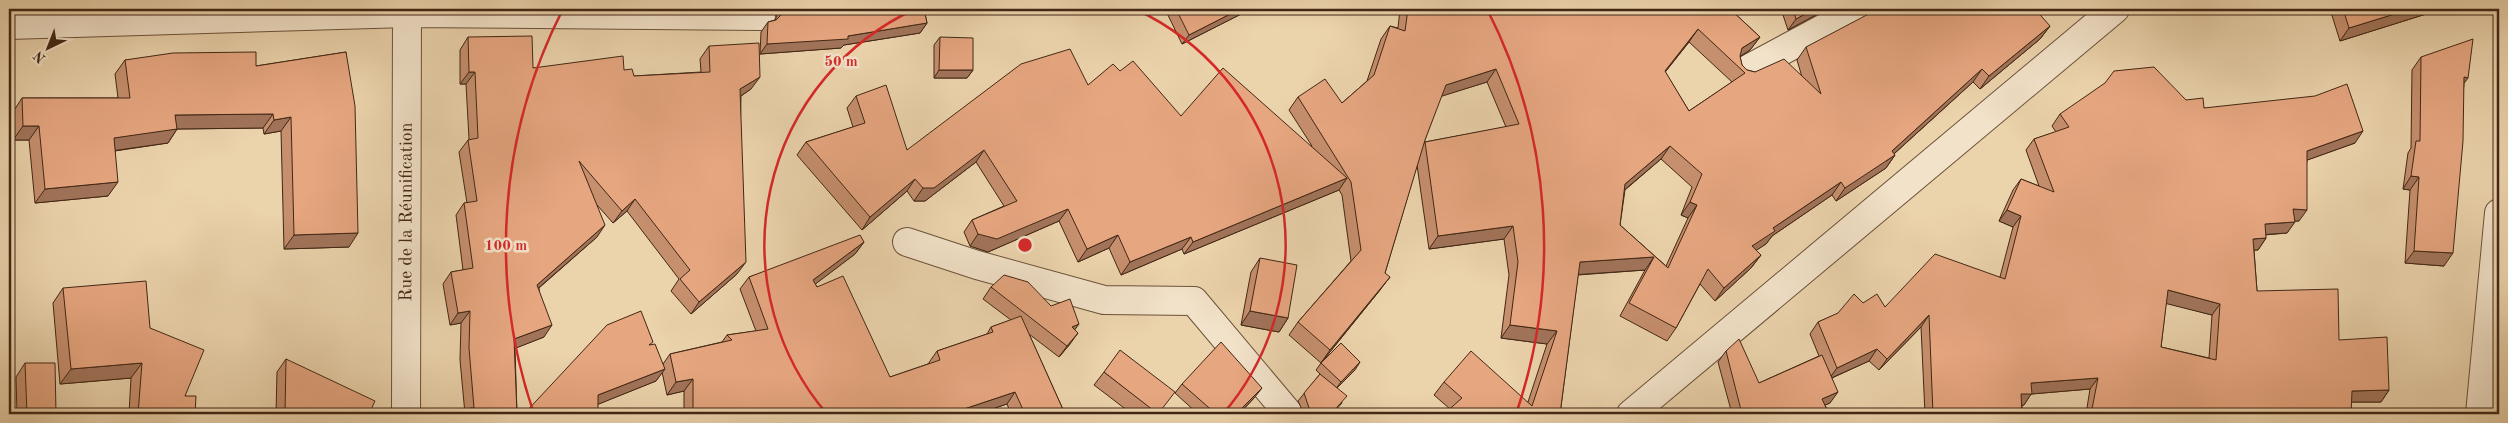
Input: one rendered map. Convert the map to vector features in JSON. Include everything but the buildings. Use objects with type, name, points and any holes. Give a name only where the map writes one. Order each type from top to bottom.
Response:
[{"type":"street","points":[[1746,70],[1860,9]]},
{"type":"street","points":[[1631,414],[2115,9]]},
{"type":"street","points":[[9,25],[407,11],[761,16]]},
{"type":"street","name":"Rue de la Réunification","points":[[406,414],[407,11]]},
{"type":"street","points":[[2480,414],[2499,213]]},
{"type":"street","points":[[906,242],[977,265],[1104,300],[1194,301],[1289,414]]}]
